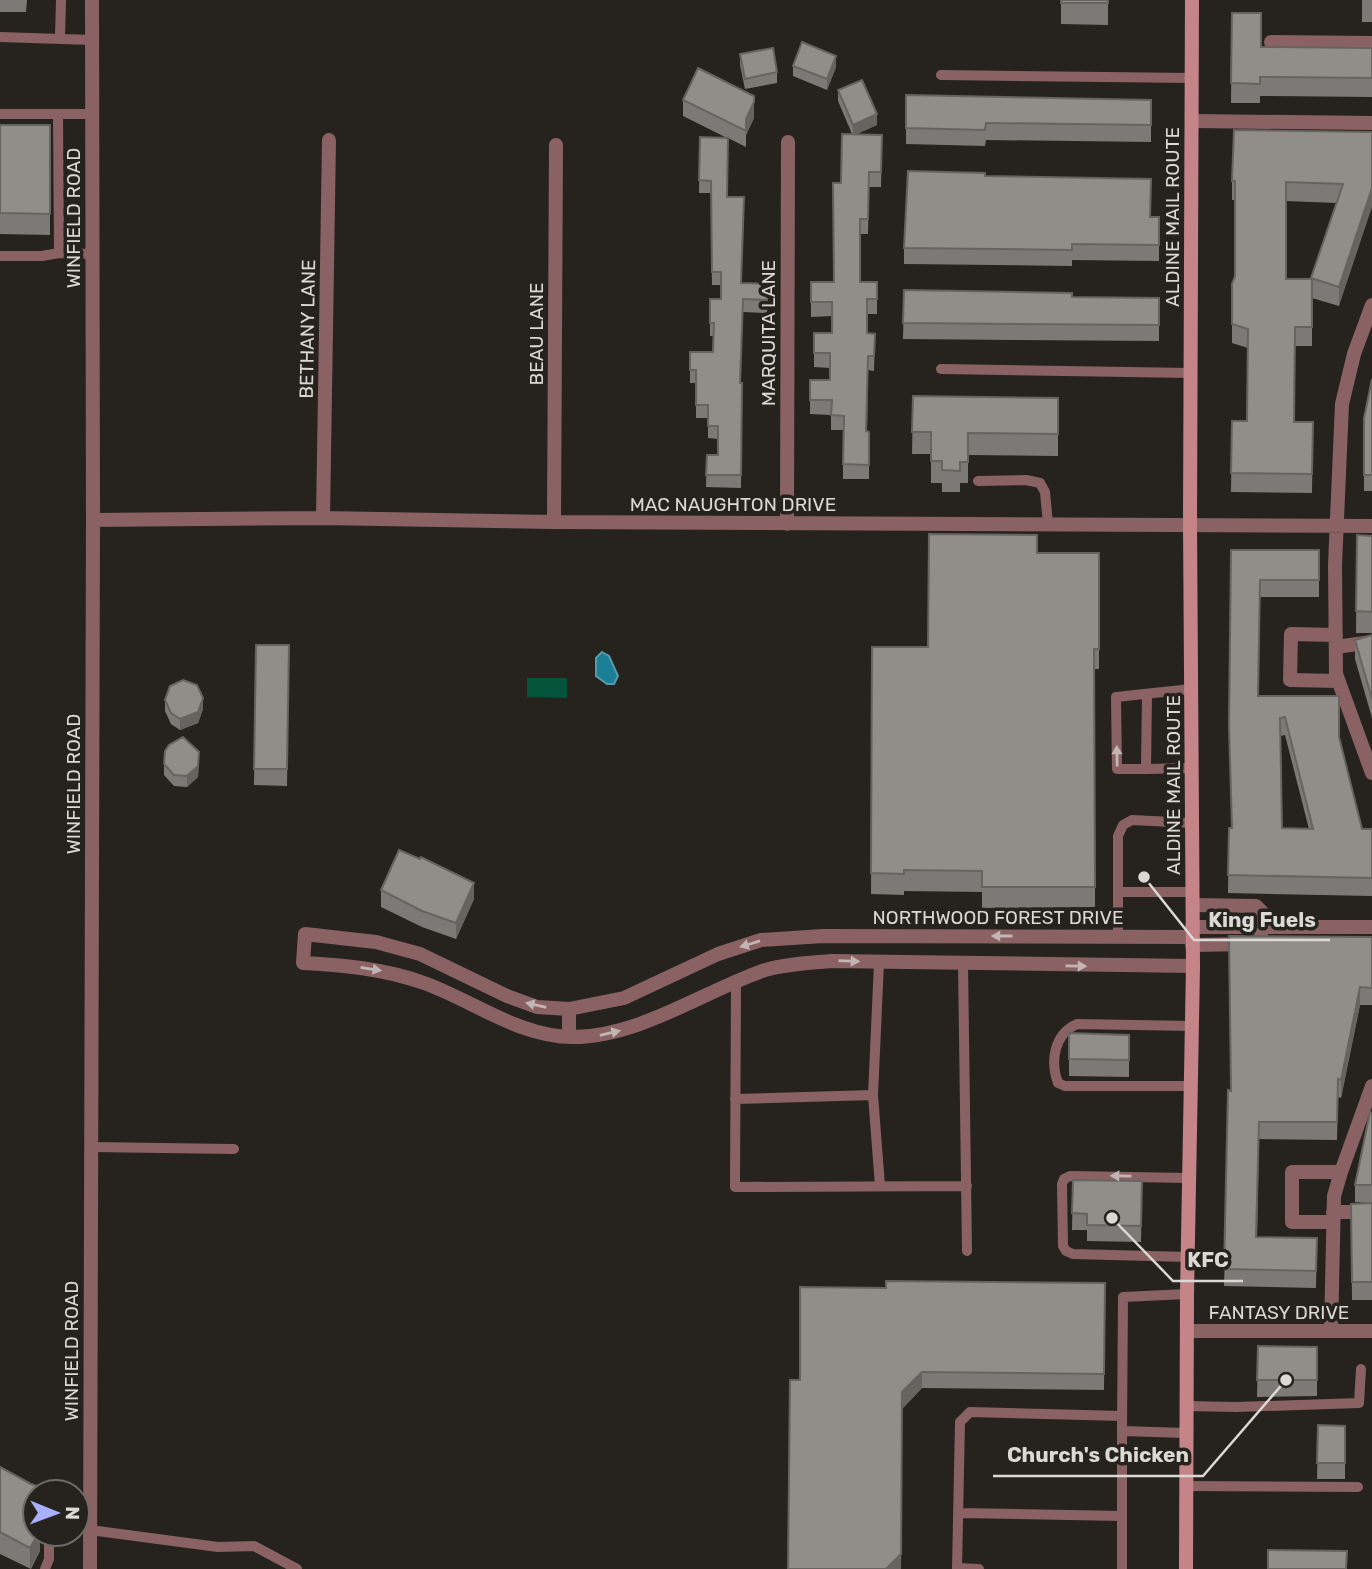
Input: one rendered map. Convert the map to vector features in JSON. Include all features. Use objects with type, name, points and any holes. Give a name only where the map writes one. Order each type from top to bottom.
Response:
[{"type":"main road","name":"ALDINE MAIL ROUTE","points":[[1186,1569],[1187,1294],[1193,966],[1190,524],[1192,0]]},
{"type":"street","name":"WINFIELD ROAD","points":[[90,1478],[92,0]]},
{"type":"street","points":[[1271,42],[1372,43]]},
{"type":"street","points":[[1192,121],[1372,123]]},
{"type":"street","name":"BETHANY LANE","points":[[323,518],[329,140]]},
{"type":"street","name":"MARQUITA LANE","points":[[787,524],[789,142]]},
{"type":"street","name":"BEAU LANE","points":[[554,522],[556,145]]},
{"type":"street","points":[[1372,305],[1367,334],[1342,404],[1336,641],[1339,681],[1372,774]]},
{"type":"street","name":"MAC NAUGHTON DRIVE","points":[[93,520],[323,518],[787,524],[1372,526]]},
{"type":"street","points":[[1339,681],[1290,680],[1291,634],[1336,641],[1372,642]]},
{"type":"street","points":[[1192,899],[1256,906],[1262,912],[1261,927],[1372,927]]},
{"type":"street","name":"NORTHWOOD FOREST DRIVE","points":[[1193,966],[831,961],[765,970],[627,1030],[599,1036],[569,1037],[520,1026],[425,983],[390,972],[345,965],[303,963],[305,934],[376,942],[429,958],[507,996],[537,1007],[569,1009],[624,998],[718,954],[761,940],[804,937],[1192,936],[1259,943],[1261,927]]},
{"type":"street","points":[[804,937],[806,964]]},
{"type":"street","points":[[569,1009],[569,1037]]},
{"type":"street","points":[[1331,1331],[1333,1217],[1340,1172],[1372,1086]]},
{"type":"street","points":[[1340,1172],[1292,1172],[1292,1222],[1372,1212]]},
{"type":"street","name":"FANTASY DRIVE","points":[[1187,1331],[1372,1331]]},
{"type":"street","name":"WINFIELD ROAD","points":[[90,1548],[90,1569]]},
{"type":"lane","points":[[60,37],[61,0]]},
{"type":"lane","points":[[0,37],[92,40]]},
{"type":"lane","points":[[941,75],[1192,78]]},
{"type":"lane","points":[[0,114],[92,114]]},
{"type":"lane","points":[[58,114],[59,253]]},
{"type":"lane","points":[[0,256],[92,254]]},
{"type":"lane","points":[[940,369],[1191,373]]},
{"type":"lane","points":[[978,481],[1026,480],[1040,483],[1045,492],[1048,524]]},
{"type":"lane","points":[[1191,689],[1116,697],[1117,769],[1192,768]]},
{"type":"lane","points":[[1146,769],[1147,694]]},
{"type":"lane","points":[[1118,937],[1118,836],[1123,825],[1132,820],[1192,823]]},
{"type":"lane","points":[[1118,892],[1192,899]]},
{"type":"lane","points":[[879,962],[873,1096],[880,1186]]},
{"type":"lane","points":[[963,964],[967,1251]]},
{"type":"lane","points":[[736,982],[735,1187],[967,1186]]},
{"type":"lane","points":[[1191,1086],[1065,1086],[1058,1083],[1056,1076],[1055,1049],[1062,1034],[1077,1024],[1192,1026]]},
{"type":"lane","points":[[735,1099],[873,1096]]},
{"type":"lane","points":[[90,1147],[234,1149]]},
{"type":"lane","points":[[1188,1257],[1073,1254],[1066,1251],[1063,1246],[1062,1184],[1070,1175],[1189,1178]]},
{"type":"lane","points":[[1122,1569],[1122,1297],[1187,1294]]},
{"type":"lane","points":[[1186,1406],[1236,1408],[1359,1403],[1361,1370]]},
{"type":"lane","points":[[979,1569],[957,1568],[960,1422],[970,1412],[1122,1416]]},
{"type":"lane","points":[[1122,1431],[1186,1433]]},
{"type":"lane","points":[[1186,1486],[1358,1487]]},
{"type":"lane","points":[[958,1513],[1122,1516]]},
{"type":"lane","points":[[91,1530],[218,1547],[254,1546],[297,1569]]},
{"type":"lane","points":[[45,1569],[48,1548]]},
{"type":"green space","points":[[527,678],[567,678],[567,698],[527,697]]},
{"type":"water","points":[[602,652],[609,656],[618,676],[614,684],[607,684],[596,676],[596,658]]},
{"type":"building","points":[[1061,0],[1108,0],[1108,3],[1061,3]]},
{"type":"building","points":[[1232,13],[1261,13],[1261,47],[1372,48],[1372,78],[1260,77],[1260,84],[1231,83]]},
{"type":"building","points":[[802,42],[836,56],[827,79],[793,66]]},
{"type":"building","points":[[773,48],[777,72],[745,79],[740,54]]},
{"type":"building","points":[[698,68],[754,96],[746,119],[746,131],[683,100]]},
{"type":"building","points":[[862,80],[877,114],[853,125],[838,90]]},
{"type":"building","points":[[906,95],[1151,100],[1151,125],[986,123],[985,130],[906,128]]},
{"type":"building","points":[[0,125],[50,125],[50,214],[0,213]]},
{"type":"building","points":[[1234,130],[1372,132],[1372,188],[1339,287],[1311,278],[1343,184],[1286,182],[1286,279],[1312,279],[1312,327],[1295,327],[1294,422],[1313,422],[1312,474],[1231,473],[1232,421],[1247,421],[1248,329],[1232,324],[1232,284],[1235,276],[1235,181],[1232,181]]},
{"type":"building","points":[[842,134],[882,135],[881,172],[869,172],[868,219],[860,219],[860,282],[877,282],[877,299],[867,299],[867,333],[875,334],[874,356],[868,356],[866,431],[869,432],[869,465],[843,464],[844,416],[831,415],[832,400],[810,400],[810,380],[830,380],[830,353],[814,353],[814,333],[832,333],[832,302],[811,302],[811,282],[834,282],[833,183],[841,183]]},
{"type":"building","points":[[700,137],[728,138],[727,197],[744,197],[741,283],[768,284],[767,300],[743,299],[741,475],[706,475],[707,455],[718,455],[718,426],[708,426],[708,405],[696,405],[696,370],[690,370],[690,352],[713,352],[714,323],[710,323],[710,299],[721,299],[721,272],[712,272],[711,181],[699,180]]},
{"type":"building","points":[[908,171],[985,173],[985,176],[1151,179],[1150,217],[1159,217],[1159,245],[1072,244],[1072,250],[904,248]]},
{"type":"building","points":[[904,290],[1072,293],[1072,297],[1159,298],[1159,325],[903,323]]},
{"type":"building","points":[[1372,379],[1372,475],[1364,475],[1364,418]]},
{"type":"building","points":[[913,396],[1058,398],[1058,434],[968,433],[968,462],[960,462],[960,471],[942,470],[942,461],[931,461],[931,432],[912,432]]},
{"type":"building","points":[[929,534],[1037,535],[1037,553],[1099,553],[1099,649],[1094,649],[1095,887],[982,887],[982,871],[904,870],[904,874],[871,873],[872,647],[928,647]]},
{"type":"building","points":[[1357,535],[1372,536],[1372,612],[1356,611]]},
{"type":"building","points":[[1231,550],[1319,550],[1319,580],[1260,580],[1258,696],[1339,696],[1339,737],[1362,829],[1372,829],[1372,878],[1228,875],[1229,828],[1232,828],[1229,725]],"holes":[[[1285,717],[1313,829],[1282,828],[1280,718]]]},
{"type":"building","points":[[1372,635],[1372,699],[1355,640]]},
{"type":"building","points":[[256,645],[289,645],[287,769],[254,769]]},
{"type":"building","points":[[183,680],[197,685],[203,698],[198,712],[180,719],[171,713],[165,700],[170,686]]},
{"type":"building","points":[[183,737],[199,752],[198,766],[187,776],[174,775],[164,764],[165,751],[169,745]]},
{"type":"building","points":[[399,850],[420,859],[421,857],[474,883],[456,923],[422,911],[381,890]]},
{"type":"building","points":[[1229,936],[1372,937],[1372,988],[1360,987],[1341,1080],[1338,1079],[1337,1122],[1259,1122],[1256,1237],[1317,1238],[1316,1271],[1224,1269],[1228,1090],[1231,1091]]},
{"type":"building","points":[[1069,1033],[1129,1035],[1129,1060],[1069,1059]]},
{"type":"building","points":[[1370,1112],[1372,1185],[1355,1185]]},
{"type":"building","points":[[1073,1180],[1142,1181],[1141,1226],[1087,1225],[1087,1214],[1072,1213]]},
{"type":"building","points":[[1372,1203],[1372,1282],[1352,1282],[1351,1204]]},
{"type":"building","points":[[886,1281],[1105,1283],[1104,1374],[922,1372],[902,1392],[901,1554],[886,1569],[788,1569],[790,1380],[800,1380],[800,1287],[886,1288]]},
{"type":"building","points":[[1258,1346],[1317,1347],[1317,1380],[1257,1380]]},
{"type":"building","points":[[1318,1425],[1345,1426],[1345,1463],[1317,1463]]},
{"type":"building","points":[[0,1467],[21,1479],[21,1543],[0,1532]]},
{"type":"building","points":[[1268,1550],[1347,1551],[1346,1569],[1268,1569]]},
{"type":"place","name":"King Fuels","points":[[1144,877]]},
{"type":"place","name":"KFC","points":[[1112,1218]]},
{"type":"place","name":"Church's Chicken","points":[[1286,1380]]}]
